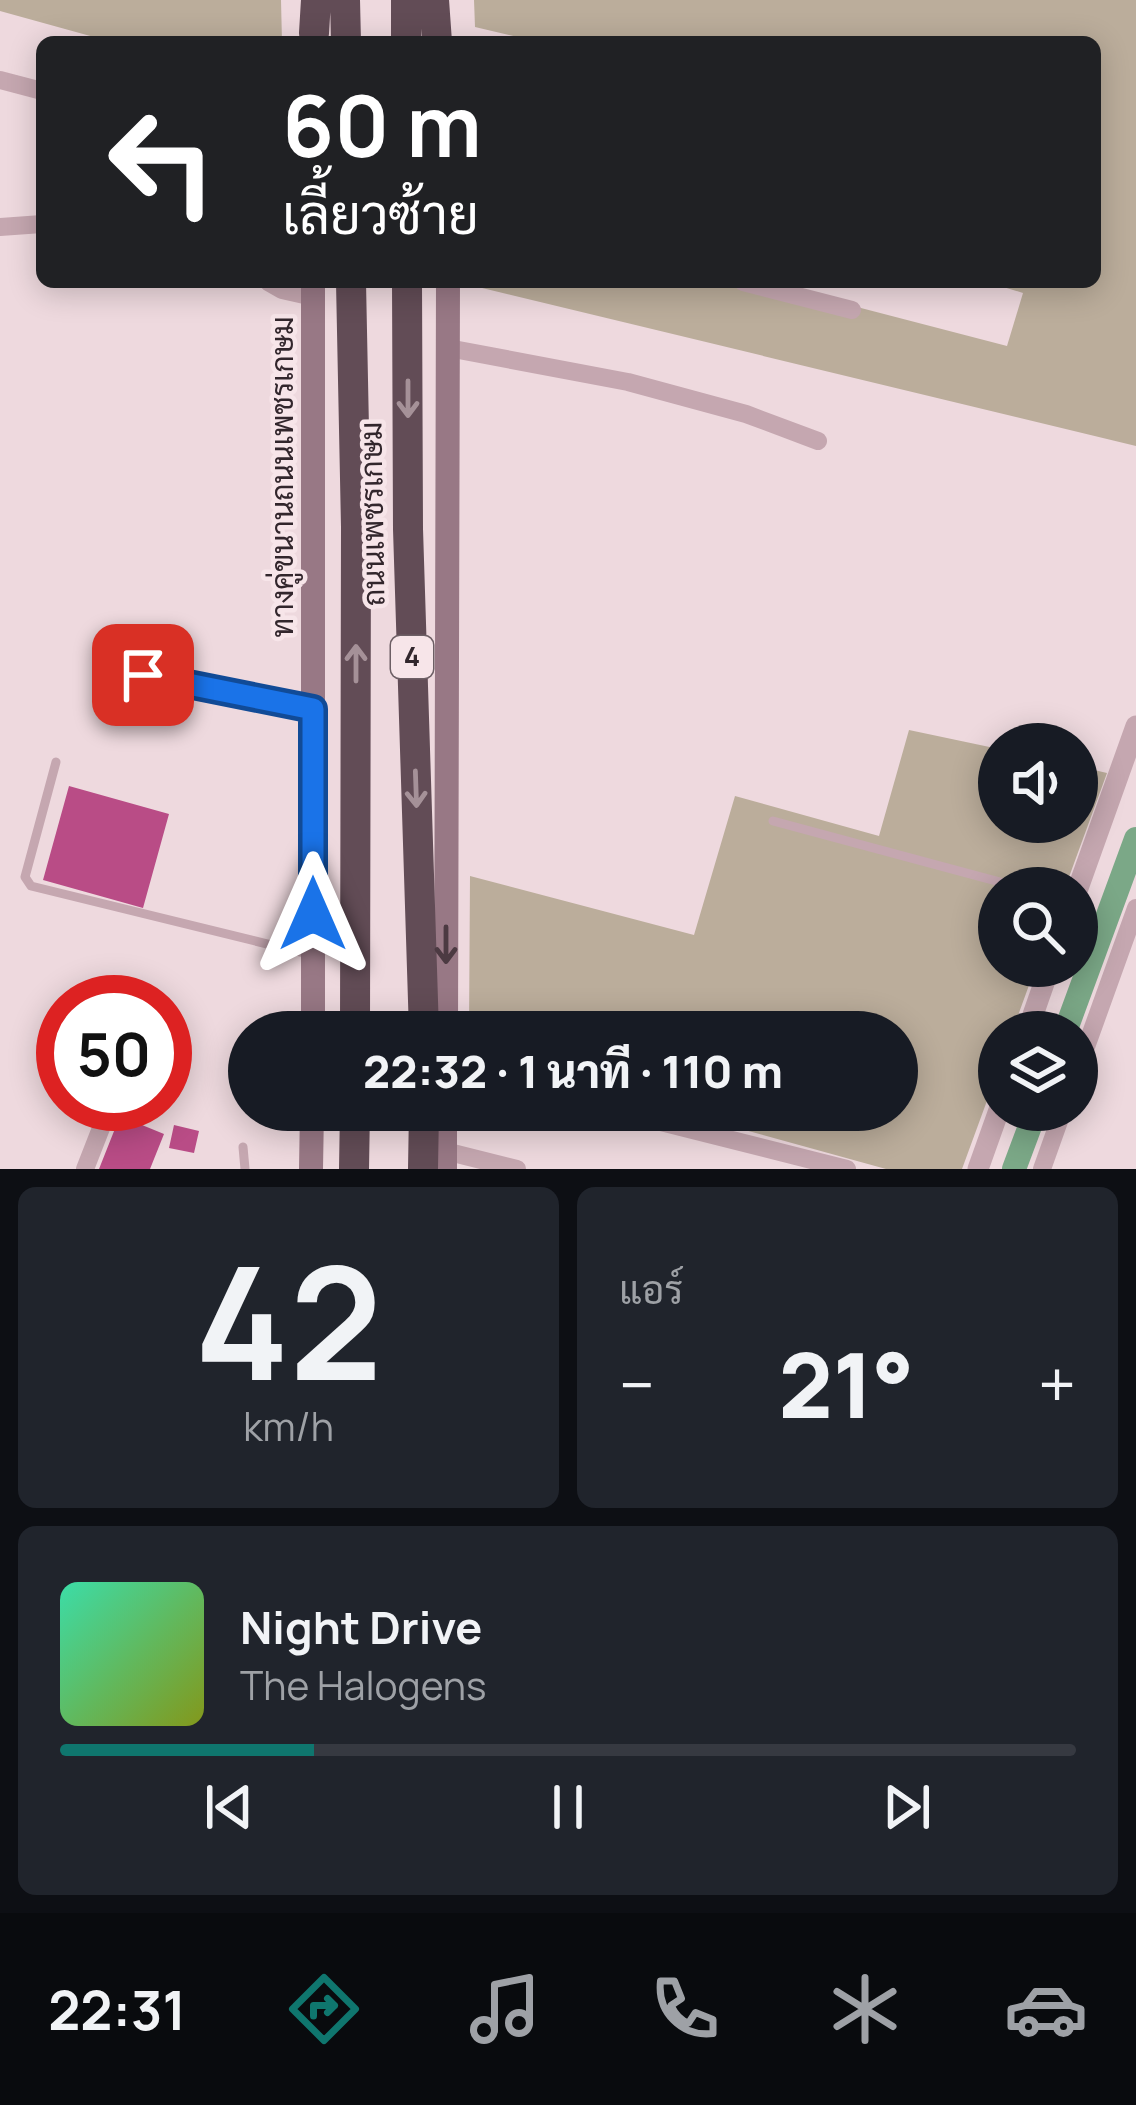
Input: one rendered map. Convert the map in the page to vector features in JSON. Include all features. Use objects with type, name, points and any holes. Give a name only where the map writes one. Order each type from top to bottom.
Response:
[{"type":"highway","points":[[314,0],[314,36]]},
{"type":"highway","points":[[345,0],[346,36]]},
{"type":"highway","points":[[406,0],[406,36]]},
{"type":"highway","points":[[434,0],[440,36]]},
{"type":"highway","name":"ถนนเพชรเกษม","points":[[351,288],[355,1011]]},
{"type":"highway","name":"ถนนเพชรเกษม","points":[[407,288],[408,529],[423,1011]]},
{"type":"highway","points":[[354,1169],[355,1131]]},
{"type":"highway","points":[[430,1131],[438,1163]]},
{"type":"main road","points":[[442,36],[446,0]]},
{"type":"main road","name":"4","points":[[446,1011],[448,288]]},
{"type":"main road","name":"ทางคู่ขนานถนนเพชรเกษม","points":[[313,290],[313,1011]]},
{"type":"main road","points":[[311,1169],[312,1131]]},
{"type":"main road","points":[[438,1163],[442,1131]]},
{"type":"street","points":[[0,80],[36,89]]},
{"type":"street","points":[[0,227],[36,225]]},
{"type":"street","points":[[278,288],[313,290]]},
{"type":"street","points":[[766,288],[852,310]]},
{"type":"street","points":[[448,348],[628,382],[746,414],[818,441]]},
{"type":"street","points":[[1086,867],[1136,726]]},
{"type":"street","points":[[1098,1014],[1136,908]]},
{"type":"street","points":[[85,1169],[100,1131]]},
{"type":"street","points":[[697,1131],[848,1169]]},
{"type":"street","points":[[978,1169],[992,1131]]},
{"type":"street","points":[[1042,1169],[1056,1131]]},
{"type":"street","points":[[438,1163],[517,1169]]},
{"type":"lane","points":[[101,667],[313,709]]},
{"type":"lane","points":[[56,762],[25,877],[31,886],[313,955]]},
{"type":"lane","points":[[773,821],[978,876]]},
{"type":"lane","points":[[243,1147],[245,1169]]},
{"type":"shaded area","points":[[0,0],[281,0],[282,36],[90,36],[0,11]]},
{"type":"shaded area","points":[[474,0],[1136,0],[1136,446],[482,288],[784,288],[1007,346],[1023,293],[1007,288],[1101,288],[1101,36],[513,36],[475,27]]},
{"type":"shaded area","points":[[909,730],[978,745],[978,843],[1081,843],[1073,867],[978,867],[978,987],[1028,987],[1020,1011],[978,1011],[978,1125],[962,1169],[886,1169],[748,1131],[918,1131],[918,1011],[469,1011],[470,876],[694,935],[735,796],[879,836]]},
{"type":"shaded area","points":[[1098,771],[1107,773],[1098,798]]},
{"type":"building","points":[[69,786],[169,814],[143,908],[43,880]]},
{"type":"building","points":[[114,1131],[164,1134],[150,1169],[99,1169]]},
{"type":"building","points":[[173,1131],[199,1131],[194,1153],[169,1148]]},
{"type":"waterway","points":[[1073,1011],[1136,839]]},
{"type":"waterway","points":[[1014,1169],[1028,1131]]},
{"type":"route","points":[[143,675],[313,709],[313,914]]}]
